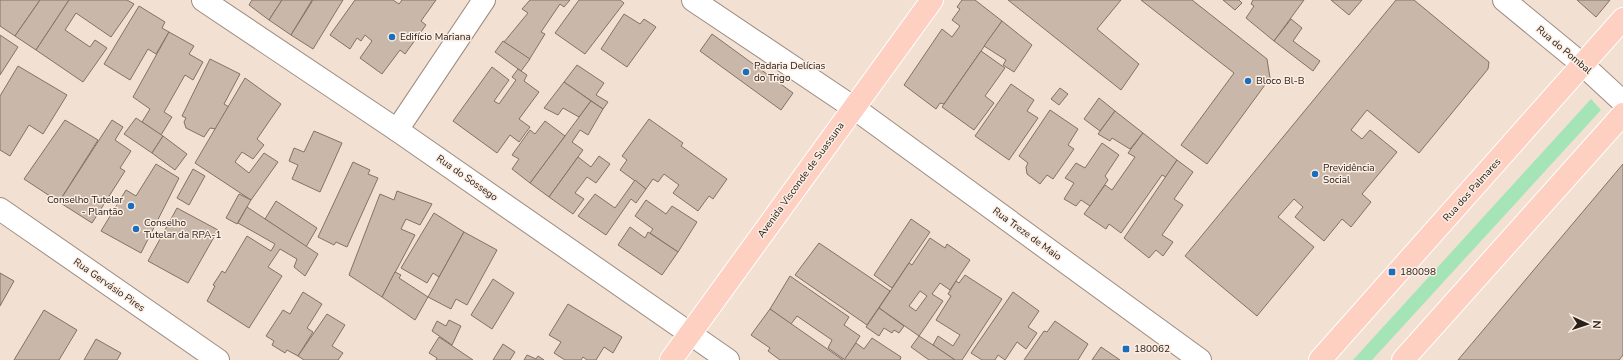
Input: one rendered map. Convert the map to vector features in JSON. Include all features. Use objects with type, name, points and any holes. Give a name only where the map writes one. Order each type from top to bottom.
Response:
[{"type":"main road","name":"Avenida Visconde de Suassuna","points":[[671,360],[932,0]]},
{"type":"main road","name":"Rua dos Palmares","points":[[1320,360],[1623,19]]},
{"type":"main road","points":[[1403,360],[1623,114]]},
{"type":"street","name":"Rua do Sossego","points":[[203,0],[397,130],[728,360]]},
{"type":"street","points":[[397,130],[484,0]]},
{"type":"street","name":"Rua Treze de Maio","points":[[693,0],[854,108],[1200,360]]},
{"type":"street","name":"Rua do Pombal","points":[[1504,0],[1583,65],[1623,102]]},
{"type":"street","name":"Rua Gervásio Pires","points":[[0,209],[218,360]]},
{"type":"green space","points":[[1591,99],[1601,110],[1372,360],[1353,360]]},
{"type":"building","points":[[0,0],[40,0],[15,36],[0,26]]},
{"type":"building","points":[[40,0],[69,0],[36,50],[15,36]]},
{"type":"building","points":[[69,0],[127,0],[134,4],[111,37],[76,13],[65,30],[90,47],[95,40],[107,48],[83,82],[36,50]]},
{"type":"building","points":[[252,0],[282,0],[269,20],[249,5]]},
{"type":"building","points":[[282,0],[312,0],[291,35],[269,20]]},
{"type":"building","points":[[313,0],[343,0],[313,49],[291,35]]},
{"type":"building","name":"Edifício Mariana","points":[[355,0],[393,0],[399,4],[402,0],[436,0],[421,21],[426,25],[405,54],[400,50],[382,74],[360,58],[372,41],[365,35],[361,41],[357,38],[350,49],[330,35]]},
{"type":"building","points":[[530,0],[570,0],[564,7],[560,4],[541,32],[545,34],[529,60],[504,42],[528,13],[522,9]]},
{"type":"building","points":[[579,0],[620,0],[624,3],[585,54],[555,33]]},
{"type":"building","points":[[962,0],[975,0],[1002,21],[944,104],[940,103],[936,109],[904,85],[942,29],[952,37],[960,26],[952,20],[960,9],[957,7]]},
{"type":"building","points":[[1008,0],[1121,0],[1097,29],[1139,64],[1121,90]]},
{"type":"building","name":"Bloco Bl-B","points":[[1141,0],[1192,0],[1267,59],[1270,78],[1207,164],[1181,145],[1234,73]]},
{"type":"building","points":[[1223,0],[1239,0],[1242,3],[1235,10]]},
{"type":"building","points":[[1253,0],[1304,0],[1274,41],[1246,18],[1254,6],[1251,4]]},
{"type":"building","points":[[1331,0],[1362,0],[1349,15]]},
{"type":"building","name":"Previdência Social","points":[[1396,0],[1414,0],[1489,62],[1488,69],[1419,153],[1367,110],[1351,130],[1362,139],[1370,130],[1397,152],[1362,194],[1371,202],[1351,227],[1342,219],[1324,241],[1295,217],[1303,207],[1294,199],[1278,217],[1314,247],[1257,316],[1185,256]]},
{"type":"building","points":[[1577,0],[1610,0],[1596,17]]},
{"type":"building","points":[[139,6],[165,22],[162,28],[169,32],[156,54],[148,49],[130,80],[104,64]]},
{"type":"building","points":[[624,14],[640,24],[644,19],[656,27],[627,67],[601,49]]},
{"type":"building","points":[[1291,19],[1302,28],[1293,41],[1320,61],[1313,71],[1274,41]]},
{"type":"building","points":[[1002,21],[1032,45],[1014,72],[1003,65],[1006,60],[984,46]]},
{"type":"building","points":[[169,32],[194,46],[189,54],[203,62],[193,80],[185,75],[164,112],[172,117],[161,135],[142,122],[150,109],[133,97]]},
{"type":"building","name":"Padaria Delícias do Trigo","points":[[712,34],[793,93],[781,110],[700,51]]},
{"type":"building","points":[[0,35],[18,47],[0,75]]},
{"type":"building","points":[[503,41],[530,59],[521,71],[495,52]]},
{"type":"building","points":[[981,51],[1005,68],[985,96],[994,103],[974,130],[942,107]]},
{"type":"building","points":[[210,59],[240,74],[224,104],[229,107],[216,129],[210,128],[204,137],[186,128],[184,122],[186,118],[182,116]]},
{"type":"building","points":[[577,65],[604,83],[596,95],[608,102],[603,109],[564,82]]},
{"type":"building","points":[[18,66],[67,95],[43,134],[29,125],[10,156],[0,150],[0,96]]},
{"type":"building","points":[[492,67],[509,80],[494,101],[499,104],[516,80],[512,77],[518,69],[527,75],[524,81],[539,92],[519,119],[530,127],[519,142],[510,135],[497,153],[453,121]]},
{"type":"building","points":[[245,78],[281,104],[257,139],[264,145],[253,159],[242,152],[235,162],[249,173],[264,153],[278,162],[251,200],[195,163]]},
{"type":"building","points":[[564,82],[591,101],[579,117],[563,108],[558,115],[544,108]]},
{"type":"building","points":[[1011,84],[1034,100],[1027,111],[1038,118],[1009,160],[975,136]]},
{"type":"building","points":[[1060,88],[1068,94],[1059,105],[1051,99]]},
{"type":"building","points":[[1099,98],[1115,111],[1100,131],[1084,119]]},
{"type":"building","points":[[591,101],[603,109],[588,135],[580,130],[572,142],[583,150],[549,197],[530,183]]},
{"type":"building","points":[[1050,110],[1078,129],[1068,145],[1074,149],[1053,179],[1047,175],[1040,184],[1027,174],[1026,167],[1028,163],[1019,156]]},
{"type":"building","points":[[1115,111],[1143,133],[1130,149],[1112,138],[1110,141],[1098,134]]},
{"type":"building","points":[[136,118],[163,136],[152,153],[124,134]]},
{"type":"building","points":[[649,119],[683,143],[681,146],[727,179],[713,199],[709,196],[698,211],[673,193],[679,185],[664,174],[658,182],[653,179],[646,189],[620,170],[627,160],[622,156]]},
{"type":"building","points":[[65,120],[98,140],[59,202],[24,179]]},
{"type":"building","points":[[112,120],[123,127],[115,140],[131,151],[120,168],[125,171],[92,223],[59,202]]},
{"type":"building","points":[[545,121],[565,136],[530,183],[512,169],[519,159],[512,155],[530,130],[535,134]]},
{"type":"building","points":[[314,131],[342,143],[320,192],[292,179],[298,165],[289,161],[294,148],[304,152]]},
{"type":"building","points":[[1143,133],[1177,160],[1166,177],[1162,175],[1121,233],[1109,224],[1106,229],[1084,214],[1105,185],[1112,190],[1135,157],[1128,153]]},
{"type":"building","points":[[163,136],[187,154],[175,170],[152,153]]},
{"type":"building","points":[[1102,143],[1119,155],[1105,176],[1108,180],[1090,206],[1081,200],[1076,206],[1064,199],[1074,183],[1065,178],[1076,163],[1085,168]]},
{"type":"building","points":[[599,156],[610,164],[596,183],[587,177],[575,193],[584,199],[573,214],[549,197],[578,157],[591,167]]},
{"type":"building","points":[[1177,160],[1193,172],[1174,199],[1183,205],[1162,235],[1173,242],[1163,256],[1156,250],[1149,258],[1124,238]]},
{"type":"building","points":[[353,162],[370,170],[368,174],[378,178],[347,247],[336,242],[334,245],[318,237]]},
{"type":"building","points":[[156,164],[179,178],[141,253],[101,231],[126,190],[136,196]]},
{"type":"building","points":[[1623,164],[1623,355],[1619,360],[1458,360]]},
{"type":"building","points":[[193,169],[205,176],[189,205],[177,198]]},
{"type":"building","points":[[635,180],[646,189],[636,203],[631,199],[606,235],[578,216],[595,194],[615,208]]},
{"type":"building","points":[[397,191],[432,204],[420,225],[406,219],[401,229],[415,235],[382,297],[349,275],[380,194],[394,200]]},
{"type":"building","points":[[239,194],[251,200],[237,224],[226,218]]},
{"type":"building","points":[[646,200],[666,214],[672,206],[697,222],[678,252],[650,233],[653,229],[635,216]]},
{"type":"building","points":[[276,201],[317,228],[306,247],[265,219]]},
{"type":"building","points":[[247,207],[318,254],[305,276],[294,267],[297,259],[280,249],[268,267],[282,276],[249,328],[207,301],[215,286],[213,285],[222,271],[225,273],[247,236],[271,251],[275,244],[238,223]]},
{"type":"building","points":[[177,208],[218,230],[188,283],[148,261]]},
{"type":"building","points":[[434,213],[464,232],[439,277],[433,273],[427,283],[401,268]]},
{"type":"building","points":[[911,219],[930,232],[892,288],[874,275]]},
{"type":"building","points":[[630,227],[645,238],[648,232],[678,252],[662,275],[618,245]]},
{"type":"building","points":[[464,232],[497,250],[467,305],[456,299],[451,309],[428,297]]},
{"type":"building","points":[[930,238],[945,248],[947,244],[970,260],[950,290],[940,283],[932,294],[943,301],[919,336],[879,308],[909,263],[912,265]],"holes":[[[920,291],[927,296],[916,311],[909,306]]]},
{"type":"building","points":[[819,243],[890,291],[867,325],[795,275]]},
{"type":"building","points":[[395,272],[401,275],[399,278],[428,297],[415,320],[382,297]]},
{"type":"building","points":[[0,273],[14,281],[0,306]]},
{"type":"building","points":[[965,275],[1002,299],[962,360],[955,360],[933,345],[938,336],[953,346],[960,335],[936,320],[951,296],[948,294],[956,281],[959,283]]},
{"type":"building","points":[[790,276],[849,317],[844,325],[860,336],[845,360],[828,348],[832,340],[797,316],[791,324],[770,309]]},
{"type":"building","points":[[493,279],[514,293],[492,329],[471,315]]},
{"type":"building","points":[[303,292],[322,304],[307,328],[313,332],[298,356],[287,350],[285,353],[272,345],[274,341],[266,336],[283,310],[290,314]]},
{"type":"building","points":[[1013,292],[1039,311],[1028,327],[1037,333],[1026,349],[1017,342],[1005,360],[998,355],[995,360],[982,360],[971,353]]},
{"type":"building","points":[[568,304],[622,337],[613,353],[604,347],[596,360],[587,360],[583,357],[581,360],[565,360],[554,353],[561,342],[549,335]]},
{"type":"building","points":[[879,308],[904,326],[899,333],[894,330],[892,333],[884,328],[879,336],[866,327]]},
{"type":"building","points":[[770,309],[843,360],[780,360],[768,351],[770,348],[751,335]]},
{"type":"building","points":[[44,310],[77,330],[59,360],[14,360]]},
{"type":"building","points":[[327,314],[345,325],[332,346],[343,353],[338,360],[304,360],[298,356]]},
{"type":"building","points":[[449,320],[461,326],[452,345],[432,331],[437,321],[446,326]]},
{"type":"building","points":[[1055,321],[1088,344],[1078,360],[1024,360],[1044,331],[1047,332]]},
{"type":"building","points":[[919,336],[955,360],[929,360],[911,347]]},
{"type":"building","points":[[439,337],[473,360],[436,360],[437,358],[429,353]]},
{"type":"building","points":[[872,338],[901,357],[900,360],[844,360],[856,343],[864,349]]},
{"type":"building","points":[[96,339],[121,353],[117,360],[84,360]]},
{"type":"building","points":[[503,344],[515,352],[510,360],[493,360]]},
{"type":"building","points":[[1101,347],[1120,360],[1092,360]]},
{"type":"building","points":[[527,355],[536,359],[538,356],[544,360],[524,360]]},
{"type":"place","name":"Edifício Mariana","points":[[392,37]]},
{"type":"place","name":"Padaria Delícias do Trigo","points":[[746,72]]},
{"type":"place","name":"Bloco Bl-B","points":[[1248,81]]},
{"type":"place","name":"Previdência Social","points":[[1315,174]]},
{"type":"place","name":"Conselho Tutelar - Plantão","points":[[131,206]]},
{"type":"place","name":"Conselho Tutelar da RPA-1","points":[[136,229]]},
{"type":"place","name":"180098","points":[[1392,272]]},
{"type":"place","name":"180062","points":[[1126,349]]}]
